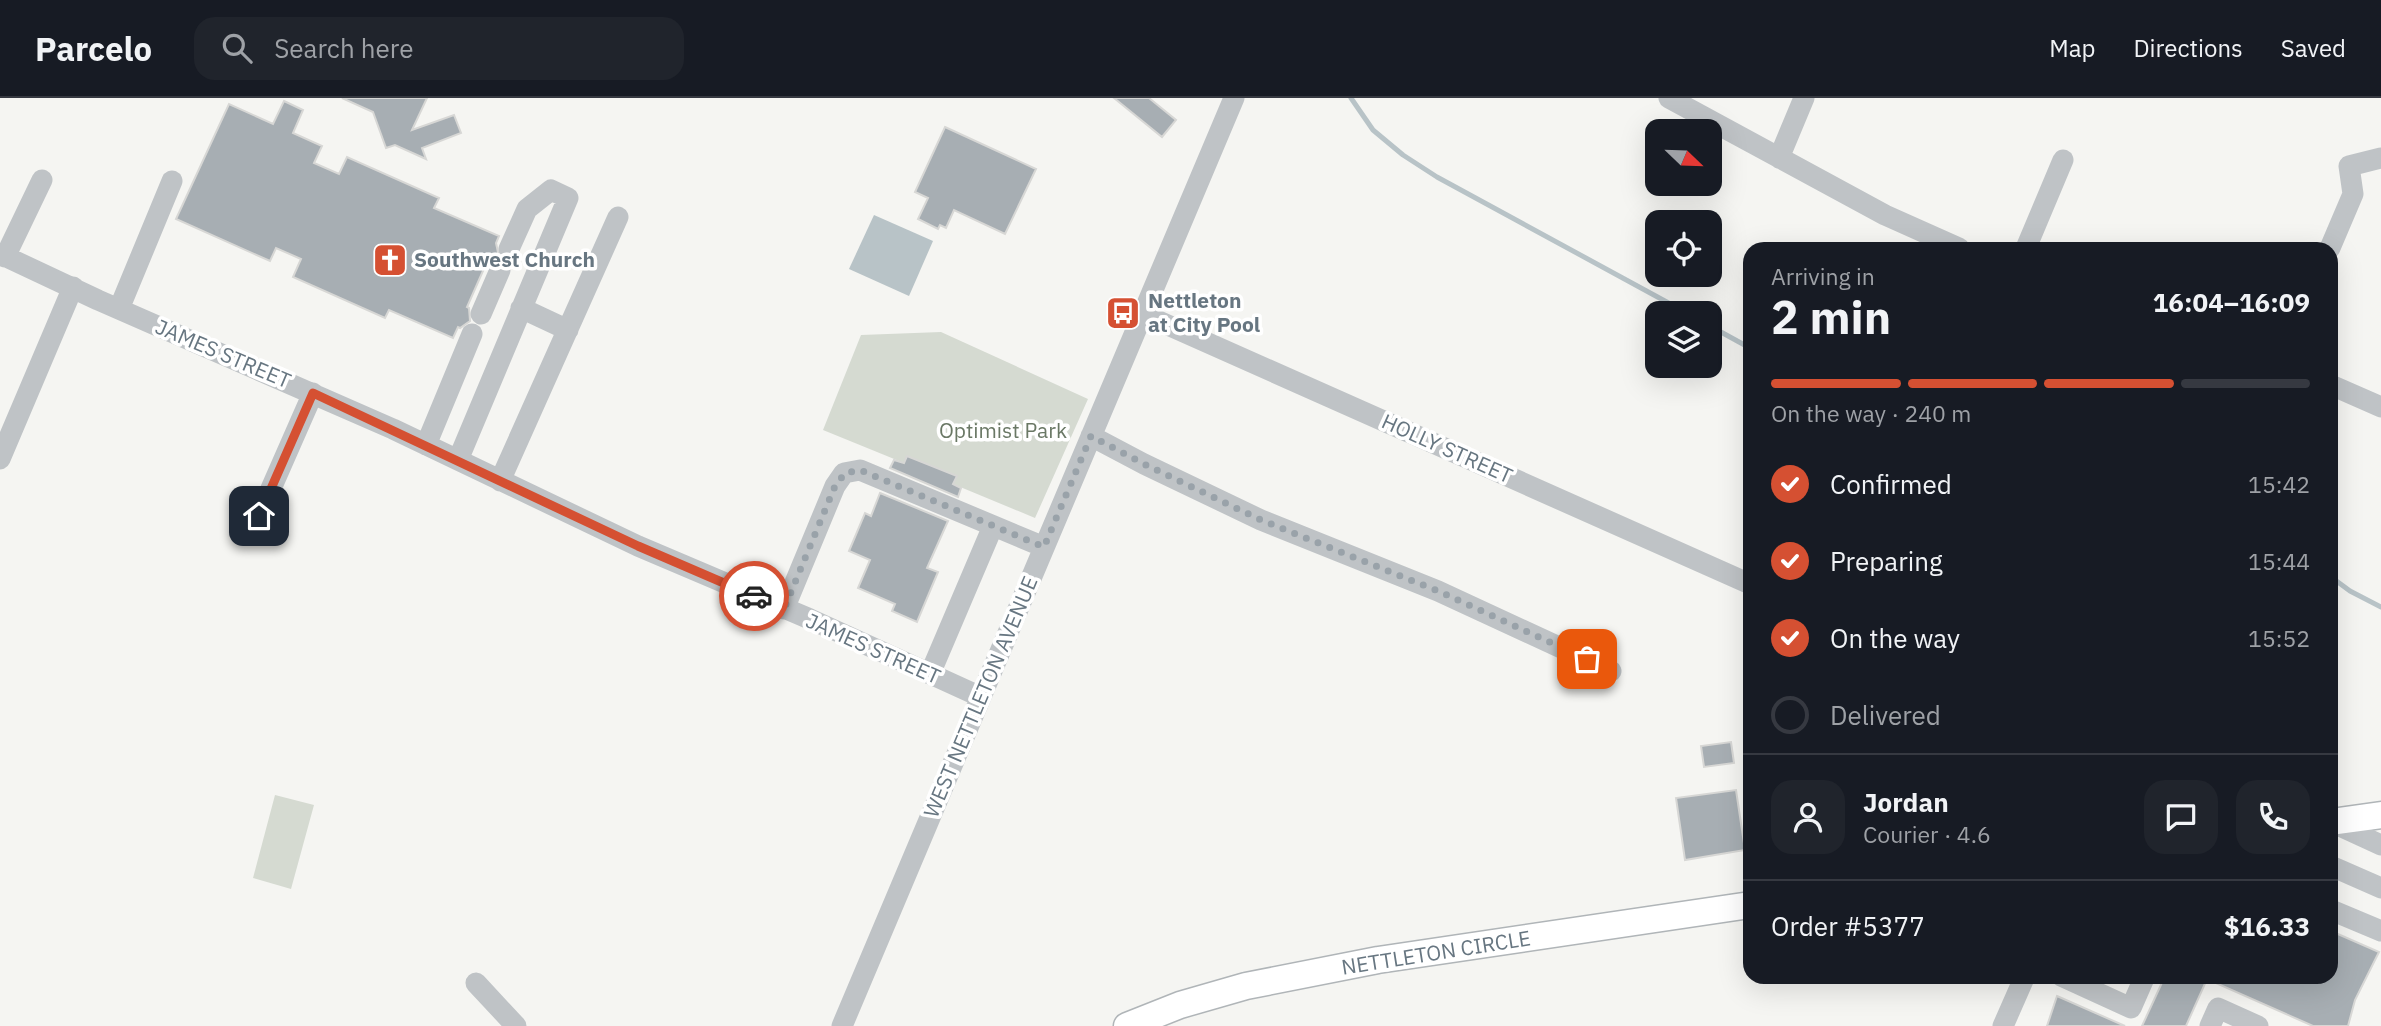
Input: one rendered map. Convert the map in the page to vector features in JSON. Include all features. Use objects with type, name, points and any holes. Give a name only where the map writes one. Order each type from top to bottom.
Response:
[{"type":"main road","points":[[2338,821],[2381,815]]},
{"type":"main road","name":"NETTLETON CIRCLE","points":[[1127,1026],[1181,1005],[1246,986],[1378,960],[1743,906]]},
{"type":"street","points":[[1669,98],[1885,215],[1946,242]]},
{"type":"street","points":[[1779,158],[1804,98]]},
{"type":"street","name":"WEST NETTLETON AVENUE","points":[[842,1026],[1232,99]]},
{"type":"street","points":[[2333,242],[2353,194],[2349,166],[2381,158]]},
{"type":"street","points":[[2029,242],[2063,160]]},
{"type":"street","points":[[3,256],[41,180]]},
{"type":"street","points":[[119,309],[172,181]]},
{"type":"street","points":[[458,460],[568,198],[551,190],[527,209],[509,249]]},
{"type":"street","points":[[500,481],[618,217]]},
{"type":"street","name":"JAMES STREET","points":[[3,256],[313,393],[638,546],[981,698]]},
{"type":"street","points":[[481,314],[500,270]]},
{"type":"street","points":[[0,459],[73,287]]},
{"type":"street","points":[[522,308],[568,330]]},
{"type":"street","name":"HOLLY STREET","points":[[1143,314],[1743,580]]},
{"type":"street","points":[[426,445],[472,334]]},
{"type":"street","points":[[2338,388],[2381,407]]},
{"type":"street","points":[[259,516],[313,393]]},
{"type":"street","points":[[1091,436],[1261,520],[1438,591],[1611,671]]},
{"type":"street","points":[[784,609],[835,486],[845,473],[860,470],[1044,547]]},
{"type":"street","points":[[930,674],[993,526]]},
{"type":"street","points":[[2338,825],[2381,845]]},
{"type":"street","points":[[2338,869],[2381,888]]},
{"type":"street","points":[[2338,914],[2381,931]]},
{"type":"street","points":[[476,983],[516,1026]]},
{"type":"street","points":[[2003,1026],[2021,984]]},
{"type":"street","points":[[2078,984],[2131,1008],[2142,984]]},
{"type":"street","points":[[2210,1026],[2218,1008],[2258,1026]]},
{"type":"green space","name":"Optimist Park","points":[[941,332],[1088,399],[1035,518],[953,484],[956,476],[907,456],[904,463],[823,430],[861,335]]},
{"type":"green space","points":[[275,795],[314,805],[291,889],[253,878]]},
{"type":"shaded area","points":[[874,215],[933,241],[909,296],[849,269]]},
{"type":"building","points":[[342,98],[427,98],[412,130],[454,115],[461,133],[422,148],[426,159],[395,145],[386,148],[373,112]]},
{"type":"building","points":[[1114,98],[1149,98],[1176,120],[1162,137]]},
{"type":"building","points":[[284,101],[303,110],[293,133],[322,146],[314,163],[339,174],[347,157],[439,198],[434,208],[499,236],[496,243],[499,257],[486,264],[467,307],[470,321],[458,327],[453,338],[389,310],[385,318],[293,277],[301,259],[276,248],[270,261],[176,219],[229,104],[273,124]]},
{"type":"building","points":[[945,127],[1036,169],[1005,234],[954,210],[946,228],[940,225],[938,229],[918,219],[928,198],[915,192]]},
{"type":"building","points":[[907,456],[957,476],[953,484],[961,488],[958,497],[890,468],[894,460],[904,463]]},
{"type":"building","points":[[880,493],[948,521],[927,568],[938,572],[917,622],[892,611],[895,604],[858,588],[870,560],[849,551],[865,513],[871,516]]},
{"type":"building","points":[[1731,742],[1734,763],[1704,767],[1701,746]]},
{"type":"building","points":[[1736,790],[1743,850],[1685,860],[1676,798]]},
{"type":"building","points":[[2338,934],[2379,952],[2355,1000],[2348,1026],[2313,1026],[2218,984],[2338,984]]},
{"type":"building","points":[[2161,984],[2205,984],[2186,1026],[2142,1026]]},
{"type":"building","points":[[2057,996],[2125,1026],[2047,1026]]},
{"type":"waterway","points":[[1351,98],[1373,130],[1403,155],[1437,177],[1665,301]]},
{"type":"waterway","points":[[1722,333],[1743,344]]},
{"type":"waterway","points":[[2338,582],[2381,607]]},
{"type":"way so far","points":[[754,596],[784,609],[835,486],[845,473],[860,470],[1044,547],[1091,436],[1261,520],[1438,591],[1587,659]]},
{"type":"place","name":"Southwest Church","points":[[390,260]]},
{"type":"place","name":"Nettleton at City Pool","points":[[1123,313]]},
{"type":"route","points":[[259,516],[313,393],[638,546],[754,596]]}]
